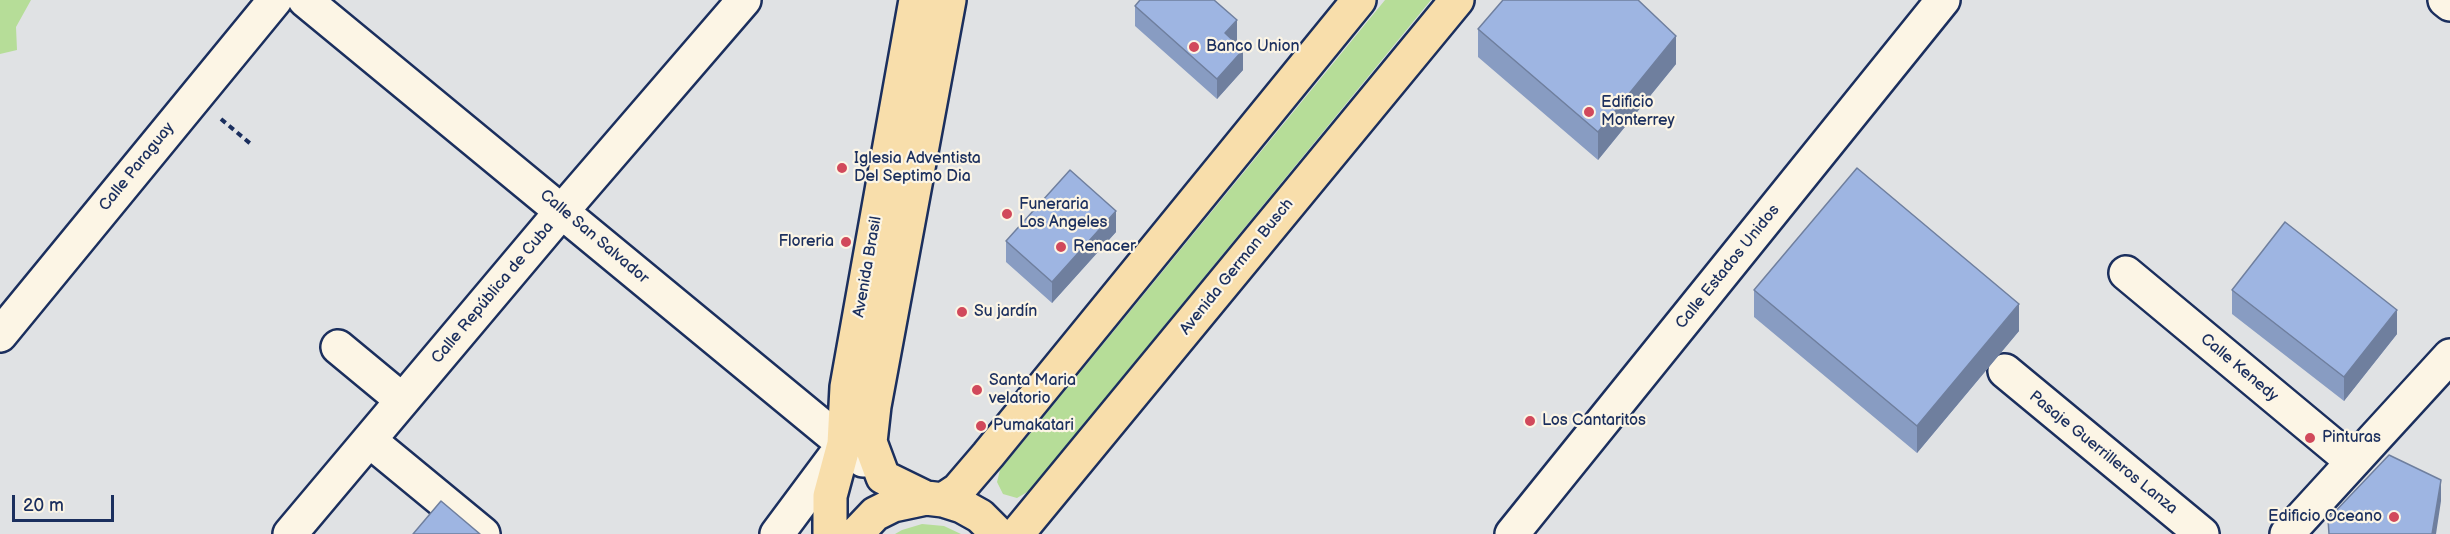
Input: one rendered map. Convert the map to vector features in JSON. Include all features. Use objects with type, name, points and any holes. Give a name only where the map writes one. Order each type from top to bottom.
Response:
[{"type":"main road","points":[[856,534],[875,514],[893,505],[934,499],[958,490],[1359,0]]},
{"type":"main road","name":"Avenida German Busch","points":[[1017,534],[1457,0]]},
{"type":"main road","points":[[914,13],[946,15]]},
{"type":"main road","name":"Avenida Brasil","points":[[883,477],[870,442],[914,13]]},
{"type":"main road","name":"Avenida Brasil","points":[[830,534],[830,496],[844,444],[847,387],[946,15]]},
{"type":"main road","points":[[883,477],[934,499],[962,506],[980,516],[998,534]]},
{"type":"street","name":"Calle Paraguay","points":[[0,335],[275,0]]},
{"type":"street","name":"Calle San Salvador","points":[[305,0],[883,477]]},
{"type":"street","name":"Calle República de Cuba","points":[[290,534],[562,210],[744,0]]},
{"type":"street","name":"Calle Estados Unidos","points":[[1512,534],[1943,0]]},
{"type":"street","points":[[2445,0],[2450,4]]},
{"type":"street","name":"Calle Kenedy","points":[[2126,273],[2353,462]]},
{"type":"street","points":[[338,347],[402,400]]},
{"type":"street","points":[[2286,534],[2450,356]]},
{"type":"street","name":"Pasaje Guerrilleros Lanza","points":[[2005,372],[2202,534]]},
{"type":"street","points":[[369,440],[483,534]]},
{"type":"street","points":[[777,534],[844,444]]},
{"type":"green space","points":[[0,0],[31,0],[16,27],[17,50],[0,54]]},
{"type":"green space","points":[[1385,0],[1431,0],[1029,491],[1017,498],[1003,494],[997,482],[1000,470]]},
{"type":"green space","points":[[922,524],[944,526],[961,534],[895,534]]},
{"type":"building","name":"Banco Union","points":[[1140,0],[1214,0],[1237,20],[1225,33],[1243,50],[1217,79],[1135,6]]},
{"type":"building","name":"Edificio Monterrey","points":[[1503,0],[1638,0],[1676,36],[1598,132],[1478,29]]},
{"type":"building","points":[[1857,168],[2019,304],[1917,426],[1754,290]]},
{"type":"building","name":"Renacer","points":[[1070,170],[1116,211],[1052,282],[1006,241]]},
{"type":"building","points":[[2285,222],[2397,310],[2344,377],[2232,290]]},
{"type":"building","name":"Edificio Oceano","points":[[2389,455],[2441,480],[2432,534],[2329,534],[2328,519]]},
{"type":"building","points":[[441,501],[480,534],[413,534]]},
{"type":"place","name":"Banco Union","points":[[1194,47]]},
{"type":"place","name":"Edificio Monterrey","points":[[1589,112]]},
{"type":"place","name":"Iglesia Adventista Del Septimo Dia","points":[[842,168]]},
{"type":"place","name":"Funeraria Los Angeles","points":[[1007,214]]},
{"type":"place","name":"Floreria","points":[[846,242]]},
{"type":"place","name":"Renacer","points":[[1061,247]]},
{"type":"place","name":"Su jardín","points":[[962,312]]},
{"type":"place","name":"Santa Maria velatorio","points":[[977,390]]},
{"type":"place","name":"Los Cantaritos","points":[[1530,421]]},
{"type":"place","name":"Pumakatari","points":[[981,426]]},
{"type":"place","name":"Pinturas","points":[[2310,438]]},
{"type":"place","name":"Edificio Oceano","points":[[2394,517]]}]
